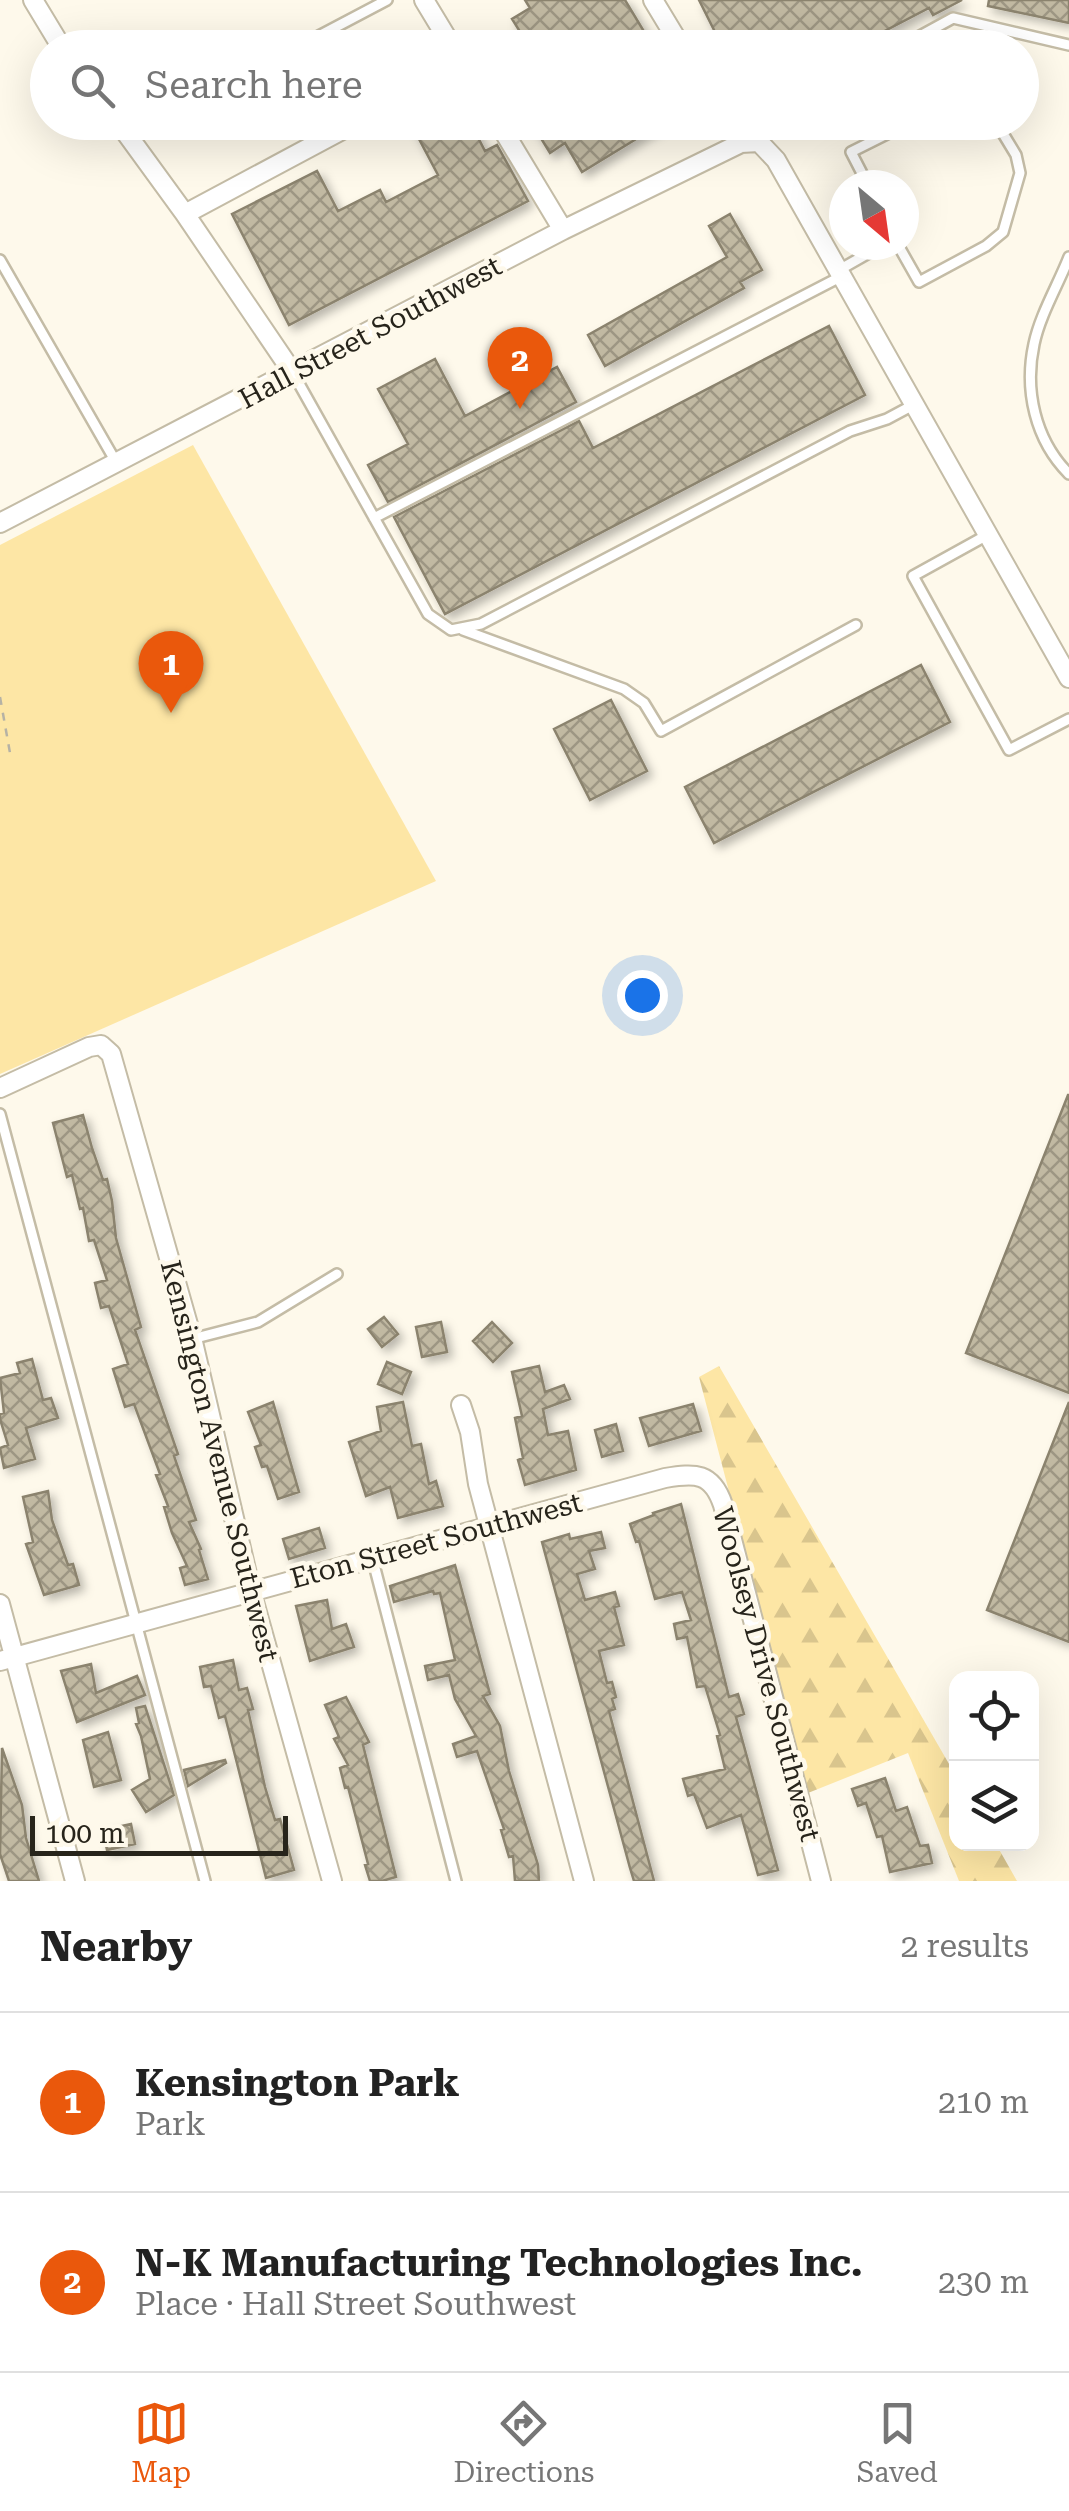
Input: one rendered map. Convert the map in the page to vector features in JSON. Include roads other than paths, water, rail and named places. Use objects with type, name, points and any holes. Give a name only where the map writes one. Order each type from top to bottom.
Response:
[{"type":"street","points":[[424,0],[442,30]]},
{"type":"street","points":[[653,0],[671,30]]},
{"type":"street","points":[[41,4],[53,30]]},
{"type":"street","points":[[130,140],[185,214],[292,374]]},
{"type":"street","points":[[185,214],[323,140]]},
{"type":"street","points":[[509,140],[563,230]]},
{"type":"street","points":[[750,142],[776,160],[1069,678]]},
{"type":"street","name":"Hall Street Southwest","points":[[0,523],[563,230],[750,142]]},
{"type":"street","name":"Kensington Avenue Southwest","points":[[0,1088],[89,1047],[100,1045],[110,1054],[192,1339],[251,1591],[332,1881]]},
{"type":"street","points":[[460,1405],[584,1881]]},
{"type":"street","name":"Eton Street Southwest","points":[[7,1659],[664,1478],[700,1476]]},
{"type":"street","name":"Woolsey Drive Southwest","points":[[700,1476],[718,1489],[723,1504],[821,1881]]},
{"type":"street","points":[[0,1604],[7,1659],[75,1881]]},
{"type":"lane","points":[[330,30],[387,0]]},
{"type":"lane","points":[[931,30],[953,18],[1005,30]]},
{"type":"lane","points":[[1039,38],[1069,45]]},
{"type":"lane","points":[[860,170],[851,152],[875,140]]},
{"type":"lane","points":[[906,260],[918,282],[986,246],[1002,232],[1020,173],[1007,140]]},
{"type":"lane","points":[[1069,257],[1034,342],[1029,385],[1038,428],[1069,474]]},
{"type":"lane","points":[[0,260],[116,464]]},
{"type":"lane","points":[[374,518],[860,260]]},
{"type":"lane","points":[[292,374],[428,614],[440,625],[624,689],[644,703],[660,731],[856,625]]},
{"type":"lane","points":[[463,630],[850,431],[886,419],[916,403]]},
{"type":"lane","points":[[988,534],[913,576],[1009,750],[1069,719]]},
{"type":"lane","points":[[0,1114],[205,1881]]},
{"type":"lane","points":[[192,1339],[258,1322],[337,1274]]},
{"type":"lane","points":[[372,1557],[456,1881]]},
{"type":"place","name":"N-K Manufacturing Technologies Inc.","points":[[520,409]]},
{"type":"place","name":"Kensington Park","points":[[171,713]]}]
